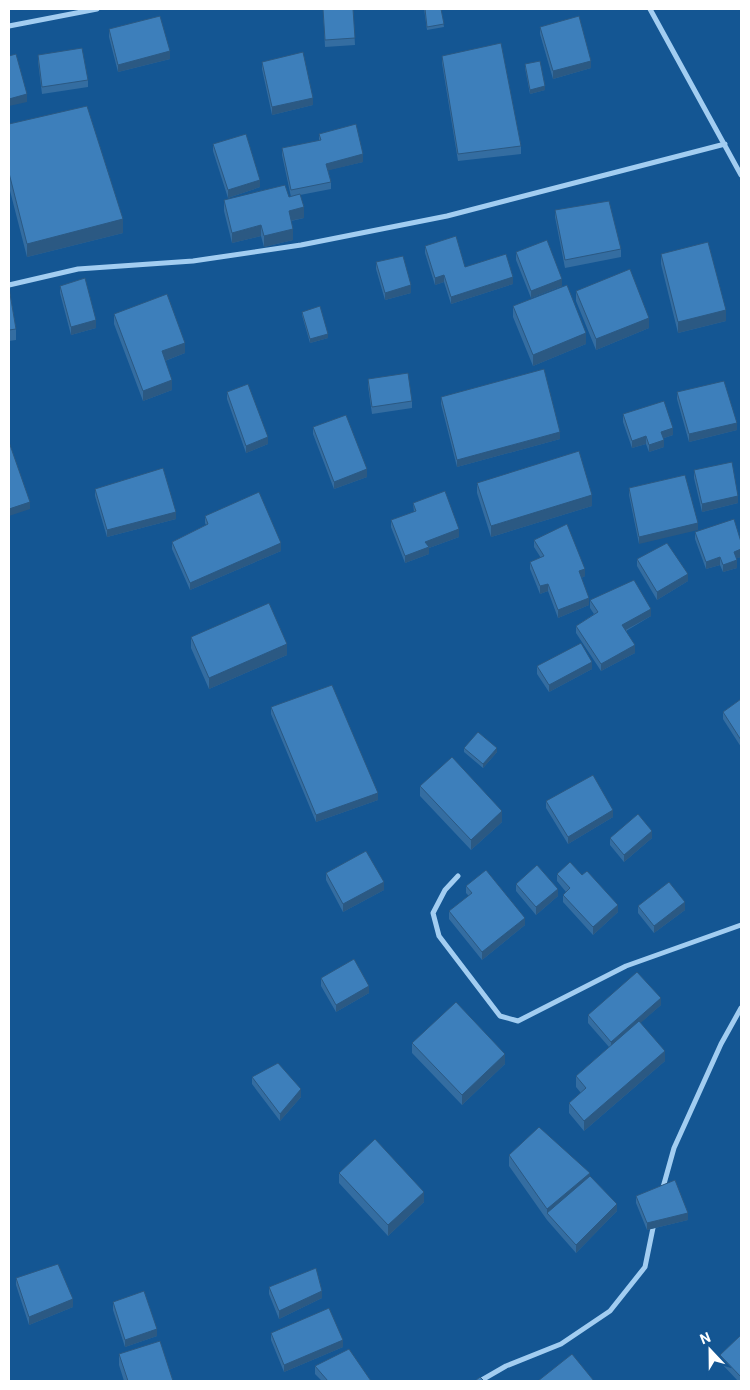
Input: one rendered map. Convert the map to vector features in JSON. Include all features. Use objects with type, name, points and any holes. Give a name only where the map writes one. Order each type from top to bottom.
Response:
[{"type":"street","points":[[9,26],[97,9]]},
{"type":"street","points":[[650,9],[741,175]]},
{"type":"street","points":[[9,284],[78,268],[193,261],[301,246],[446,216],[725,144]]},
{"type":"street","points":[[458,876],[445,890],[433,913],[439,936],[500,1016],[518,1021],[626,966],[741,925]]},
{"type":"street","points":[[659,1198],[674,1148],[721,1044],[741,1008]]},
{"type":"street","points":[[480,1381],[506,1366],[562,1344],[610,1311],[645,1267],[655,1215]]},
{"type":"building","points":[[323,9],[353,9],[355,38],[325,40]]},
{"type":"building","points":[[425,9],[441,9],[444,24],[427,27]]},
{"type":"building","points":[[160,16],[170,51],[118,65],[109,29]]},
{"type":"building","points":[[579,16],[591,61],[553,71],[540,27]]},
{"type":"building","points":[[501,43],[521,146],[458,154],[442,56]]},
{"type":"building","points":[[82,48],[88,80],[42,87],[38,55]]},
{"type":"building","points":[[303,52],[313,98],[272,107],[262,62]]},
{"type":"building","points":[[16,54],[27,94],[9,99],[9,56]]},
{"type":"building","points":[[540,61],[545,86],[530,90],[525,64]]},
{"type":"building","points":[[87,106],[123,219],[27,244],[9,173],[9,124]]},
{"type":"building","points":[[356,124],[363,154],[326,164],[331,182],[291,190],[282,148],[321,140],[319,134]]},
{"type":"building","points":[[246,134],[260,180],[228,190],[213,144]]},
{"type":"building","points":[[285,185],[289,197],[300,194],[304,207],[289,211],[293,229],[264,236],[261,225],[232,233],[224,200]]},
{"type":"building","points":[[609,201],[621,249],[565,260],[555,210]]},
{"type":"building","points":[[456,236],[465,267],[506,254],[513,277],[451,297],[444,275],[435,278],[425,246]]},
{"type":"building","points":[[547,240],[562,279],[531,291],[516,252]]},
{"type":"building","points":[[708,242],[726,310],[678,322],[661,254]]},
{"type":"building","points":[[403,256],[411,285],[385,293],[376,262]]},
{"type":"building","points":[[630,269],[649,318],[596,339],[576,291]]},
{"type":"building","points":[[85,278],[96,320],[71,327],[60,286]]},
{"type":"building","points":[[567,285],[586,333],[533,355],[513,306]]},
{"type":"building","points":[[9,288],[16,329],[9,330]]},
{"type":"building","points":[[167,294],[185,343],[162,351],[172,380],[143,391],[114,314]]},
{"type":"building","points":[[320,306],[328,334],[310,339],[302,312]]},
{"type":"building","points":[[544,369],[560,432],[457,460],[441,397]]},
{"type":"building","points":[[408,373],[412,401],[372,407],[368,379]]},
{"type":"building","points":[[724,381],[737,423],[689,434],[677,392]]},
{"type":"building","points":[[248,384],[268,437],[246,446],[227,392]]},
{"type":"building","points":[[664,401],[673,428],[661,432],[664,440],[649,445],[646,436],[632,441],[623,414]]},
{"type":"building","points":[[346,415],[367,469],[334,482],[313,427]]},
{"type":"building","points":[[9,442],[30,502],[9,509]]},
{"type":"building","points":[[579,451],[592,495],[491,526],[477,483]]},
{"type":"building","points":[[732,462],[738,496],[702,504],[694,470]]},
{"type":"building","points":[[163,468],[176,512],[107,530],[95,489]]},
{"type":"building","points":[[685,475],[698,523],[639,537],[629,488]]},
{"type":"building","points":[[445,491],[459,529],[425,542],[429,547],[405,556],[391,520],[416,511],[413,503]]},
{"type":"building","points":[[259,492],[281,543],[190,583],[172,542],[208,524],[205,516]]},
{"type":"building","points":[[734,519],[741,542],[741,549],[734,552],[737,560],[723,565],[720,557],[706,562],[695,532]]},
{"type":"building","points":[[567,524],[585,569],[579,571],[589,598],[558,610],[548,584],[540,586],[530,562],[544,556],[534,540]]},
{"type":"building","points":[[667,543],[688,574],[657,592],[637,559]]},
{"type":"building","points":[[634,580],[651,609],[622,625],[635,645],[601,664],[576,626],[598,612],[590,600]]},
{"type":"building","points":[[269,603],[287,644],[209,678],[191,637]]},
{"type":"building","points":[[581,643],[592,662],[549,685],[537,666]]},
{"type":"building","points":[[332,685],[378,793],[316,815],[271,707]]},
{"type":"building","points":[[741,699],[741,740],[723,712]]},
{"type":"building","points":[[478,732],[497,748],[483,764],[464,748]]},
{"type":"building","points":[[452,757],[502,811],[471,840],[420,786]]},
{"type":"building","points":[[593,775],[613,810],[568,837],[546,801]]},
{"type":"building","points":[[638,814],[652,831],[624,855],[610,838]]},
{"type":"building","points":[[366,851],[384,882],[343,904],[326,873]]},
{"type":"building","points":[[570,862],[582,875],[587,871],[618,905],[593,927],[563,895],[570,888],[557,874]]},
{"type":"building","points":[[537,865],[558,889],[536,907],[516,884]]},
{"type":"building","points":[[486,870],[525,918],[482,952],[449,911],[472,893],[466,886]]},
{"type":"building","points":[[669,882],[685,902],[654,926],[638,906]]},
{"type":"building","points":[[354,959],[369,986],[336,1005],[321,978]]},
{"type":"building","points":[[637,972],[661,998],[611,1042],[588,1015]]},
{"type":"building","points":[[456,1002],[505,1054],[462,1095],[412,1043]]},
{"type":"building","points":[[639,1021],[665,1051],[584,1121],[569,1103],[586,1088],[576,1076]]},
{"type":"building","points":[[278,1063],[301,1089],[280,1114],[252,1077]]},
{"type":"building","points":[[539,1127],[590,1173],[547,1209],[509,1155]]},
{"type":"building","points":[[375,1139],[424,1192],[388,1225],[339,1173]]},
{"type":"building","points":[[590,1176],[617,1204],[576,1245],[547,1213]]},
{"type":"building","points":[[675,1180],[688,1213],[647,1223],[636,1196]]},
{"type":"building","points":[[58,1264],[73,1299],[29,1317],[16,1278]]},
{"type":"building","points":[[316,1268],[322,1291],[279,1311],[269,1287]]},
{"type":"building","points":[[144,1291],[157,1329],[125,1340],[113,1302]]},
{"type":"building","points":[[329,1308],[343,1340],[284,1365],[271,1333]]},
{"type":"building","points":[[741,1335],[741,1377],[720,1355]]},
{"type":"building","points":[[160,1341],[173,1381],[128,1381],[119,1354]]},
{"type":"building","points":[[349,1349],[371,1381],[328,1381],[315,1366]]},
{"type":"building","points":[[572,1354],[594,1381],[538,1381]]},
{"type":"building","points":[[480,1377],[484,1381],[475,1381]]}]
